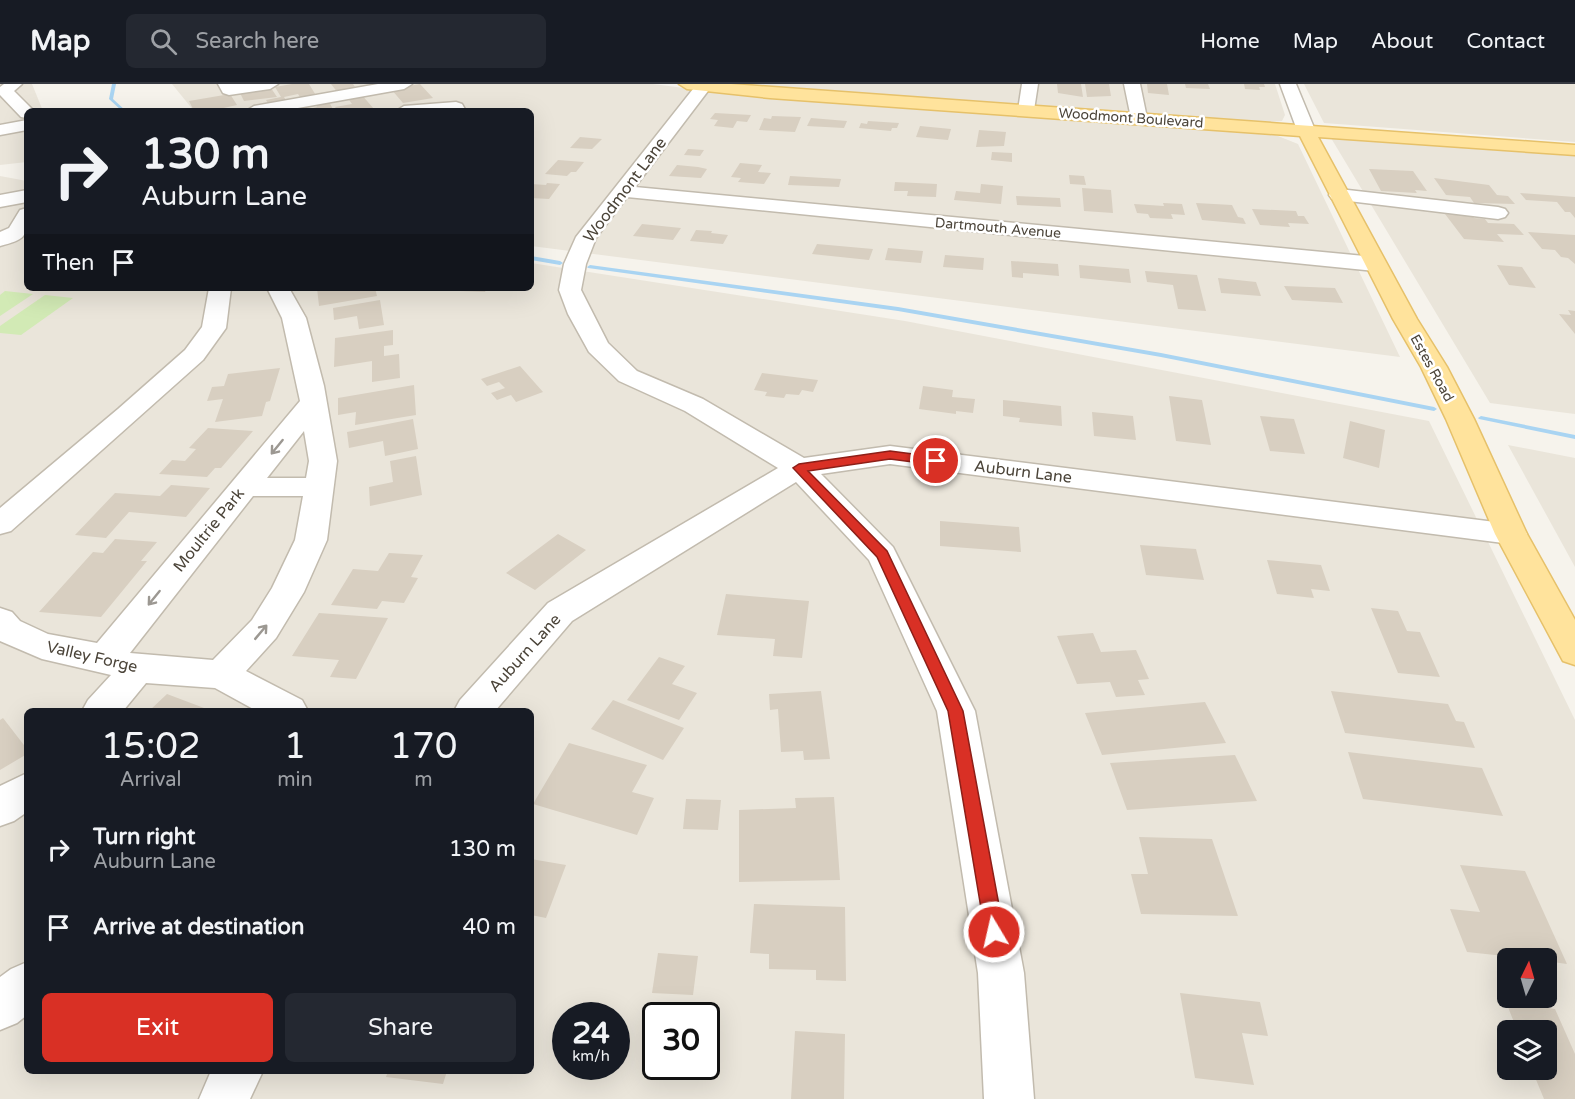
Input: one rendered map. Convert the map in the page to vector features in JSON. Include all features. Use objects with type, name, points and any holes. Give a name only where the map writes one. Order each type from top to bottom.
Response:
[{"type":"main road","name":"Woodmont Boulevard","points":[[695,86],[1575,150]]},
{"type":"main road","name":"Estes Road","points":[[1306,130],[1375,264],[1460,419],[1511,534],[1565,617],[1575,652]]},
{"type":"street","points":[[226,84],[229,90],[270,84]]},
{"type":"street","points":[[269,108],[376,86],[404,84]]},
{"type":"street","points":[[1026,110],[1030,84]]},
{"type":"street","points":[[1132,84],[1139,118]]},
{"type":"street","name":"Estes Road","points":[[1288,84],[1306,130]]},
{"type":"street","points":[[376,86],[401,108]]},
{"type":"street","name":"Woodmont Lane","points":[[695,86],[586,237],[575,264],[570,290],[598,347],[628,376],[694,405],[799,468],[882,555],[956,711],[1001,973],[1009,1099]]},
{"type":"street","points":[[6,89],[24,110]]},
{"type":"street","points":[[0,130],[24,126]]},
{"type":"street","name":"Dartmouth Avenue","points":[[621,191],[1375,264]]},
{"type":"street","points":[[1339,195],[1498,213]]},
{"type":"street","points":[[0,201],[24,197]]},
{"type":"street","points":[[0,524],[112,430],[194,355],[214,328],[220,291]]},
{"type":"street","points":[[221,674],[264,629],[287,592],[311,540],[320,487],[323,461],[314,402],[294,318],[280,291]]},
{"type":"street","name":"Moultrie Park","points":[[102,708],[121,664],[244,487],[314,402]]},
{"type":"street","name":"Auburn Lane","points":[[476,708],[560,612],[799,468],[890,455],[1511,534]]},
{"type":"street","points":[[244,487],[320,487]]},
{"type":"street","name":"Valley Forge","points":[[0,621],[8,630],[42,646],[121,664],[221,674],[283,708]]},
{"type":"street","points":[[0,808],[24,792]]},
{"type":"street","points":[[0,1006],[24,987]]},
{"type":"street","points":[[224,1099],[236,1074]]},
{"type":"shaded area","points":[[0,84],[32,84],[42,108],[24,108],[24,162],[0,165]]},
{"type":"shaded area","points":[[172,84],[653,84],[731,94],[1273,134],[1298,144],[1400,357],[534,246],[534,108],[192,108]]},
{"type":"shaded area","points":[[712,84],[1275,84],[1285,115],[1282,121],[1259,123]]},
{"type":"shaded area","points":[[1304,84],[1575,84],[1575,142],[1324,123]]},
{"type":"shaded area","points":[[1331,138],[1575,156],[1575,414],[1490,403]]},
{"type":"shaded area","points":[[0,176],[24,180],[24,291],[534,291],[534,263],[905,321],[1429,421],[1575,720],[1575,1099],[0,1099]]},
{"type":"shaded area","points":[[1508,445],[1575,458],[1575,567]]},
{"type":"green space","points":[[5,291],[33,294],[0,316],[0,295]]},
{"type":"green space","points":[[45,295],[73,298],[21,335],[0,333],[0,326]]},
{"type":"building","points":[[309,84],[317,97],[302,100],[298,94],[284,97],[287,102],[269,105],[266,100],[281,97],[275,87]]},
{"type":"building","points":[[331,84],[353,84],[357,90],[338,93]]},
{"type":"building","points":[[420,84],[433,98],[403,103],[391,89]]},
{"type":"building","points":[[1057,84],[1081,84],[1083,97],[1058,93]]},
{"type":"building","points":[[1085,84],[1109,84],[1111,96],[1087,97]]},
{"type":"building","points":[[1147,84],[1167,84],[1169,95],[1148,93]]},
{"type":"building","points":[[1185,84],[1208,84],[1210,89],[1186,88]]},
{"type":"building","points":[[1244,84],[1264,84],[1265,87],[1259,87],[1260,90],[1245,89]]},
{"type":"building","points":[[271,88],[277,97],[244,101],[240,93]]},
{"type":"building","points":[[230,94],[237,105],[224,108],[192,108],[189,101]]},
{"type":"building","points":[[361,94],[373,108],[336,108],[352,104],[347,97]]},
{"type":"building","points":[[328,100],[332,108],[313,108],[317,107],[314,103]]},
{"type":"building","points":[[715,113],[751,115],[747,122],[737,121],[733,128],[714,126],[718,120],[710,119]]},
{"type":"building","points":[[772,116],[801,117],[795,132],[759,130],[764,118],[771,119]]},
{"type":"building","points":[[811,118],[847,121],[844,128],[807,126]]},
{"type":"building","points":[[868,121],[899,123],[897,128],[892,128],[891,131],[859,128],[861,123],[867,124]]},
{"type":"building","points":[[920,126],[951,129],[948,140],[916,137]]},
{"type":"building","points":[[979,130],[1006,132],[1004,146],[976,147]]},
{"type":"building","points":[[580,137],[602,139],[592,149],[570,148]]},
{"type":"building","points":[[688,149],[704,150],[700,156],[684,155]]},
{"type":"building","points":[[992,152],[1012,153],[1012,162],[991,160]]},
{"type":"building","points":[[558,160],[584,162],[576,172],[571,172],[567,176],[545,174]]},
{"type":"building","points":[[740,163],[762,165],[758,172],[771,173],[764,184],[738,182],[741,178],[731,177]]},
{"type":"building","points":[[677,165],[707,169],[701,178],[669,176]]},
{"type":"building","points":[[1369,169],[1413,171],[1427,191],[1415,190],[1417,193],[1381,191]]},
{"type":"building","points":[[1069,175],[1084,176],[1086,185],[1070,184]]},
{"type":"building","points":[[790,176],[841,179],[839,187],[788,185]]},
{"type":"building","points":[[1434,178],[1489,185],[1497,195],[1508,196],[1515,204],[1474,203],[1470,197],[1446,195]]},
{"type":"building","points":[[895,182],[937,184],[936,197],[907,196],[908,191],[894,191]]},
{"type":"building","points":[[547,183],[560,184],[549,199],[534,198],[534,184],[546,185]]},
{"type":"building","points":[[981,184],[1003,186],[1001,204],[954,200],[956,191],[980,193]]},
{"type":"building","points":[[1082,188],[1111,190],[1113,213],[1084,211]]},
{"type":"building","points":[[1520,193],[1575,197],[1575,218],[1570,212],[1565,212],[1557,202],[1526,200]]},
{"type":"building","points":[[1016,196],[1060,198],[1061,207],[1017,205]]},
{"type":"building","points":[[1163,203],[1182,204],[1185,215],[1171,214],[1173,219],[1150,218],[1148,214],[1137,213],[1134,204],[1164,206]]},
{"type":"building","points":[[1196,203],[1232,205],[1238,217],[1243,218],[1246,224],[1202,220]]},
{"type":"building","points":[[1252,209],[1296,211],[1298,216],[1304,216],[1309,224],[1288,223],[1290,227],[1260,225]]},
{"type":"building","points":[[1445,214],[1472,215],[1474,218],[1485,219],[1488,223],[1514,224],[1524,235],[1497,234],[1504,242],[1464,239]]},
{"type":"building","points":[[642,224],[681,228],[673,240],[633,236]]},
{"type":"building","points":[[696,230],[728,235],[723,244],[690,241]]},
{"type":"building","points":[[1528,232],[1575,235],[1575,264],[1568,258],[1561,257],[1555,250],[1542,249]]},
{"type":"building","points":[[817,244],[873,249],[869,260],[812,254]]},
{"type":"building","points":[[888,248],[923,251],[921,263],[885,260]]},
{"type":"building","points":[[945,255],[984,258],[983,270],[943,267]]},
{"type":"building","points":[[1011,261],[1058,264],[1059,276],[1023,273],[1023,278],[1012,277]]},
{"type":"building","points":[[1079,265],[1129,269],[1131,283],[1080,278]]},
{"type":"building","points":[[1497,265],[1522,267],[1536,288],[1509,285]]},
{"type":"building","points":[[1145,271],[1197,275],[1206,311],[1178,309],[1173,285],[1147,282]]},
{"type":"building","points":[[1218,278],[1256,282],[1261,296],[1221,293]]},
{"type":"building","points":[[1284,286],[1335,288],[1343,303],[1292,300]]},
{"type":"building","points":[[317,291],[376,291],[377,296],[319,306]]},
{"type":"building","points":[[380,300],[384,325],[359,329],[357,316],[334,320],[333,308]]},
{"type":"building","points":[[1568,310],[1575,311],[1575,334],[1559,314],[1571,315]]},
{"type":"building","points":[[393,330],[393,345],[384,346],[384,356],[399,354],[400,378],[372,382],[372,361],[334,367],[335,338]]},
{"type":"building","points":[[520,366],[543,392],[516,402],[511,395],[497,400],[491,393],[505,388],[499,382],[487,386],[481,379]]},
{"type":"building","points":[[280,368],[270,401],[266,402],[262,416],[215,422],[223,399],[207,401],[212,387],[224,386],[228,374]]},
{"type":"building","points":[[762,373],[818,380],[813,392],[802,390],[799,395],[786,394],[784,398],[765,396],[767,392],[754,390]]},
{"type":"building","points":[[414,385],[416,415],[355,425],[356,412],[338,415],[338,398]]},
{"type":"building","points":[[923,386],[953,390],[952,397],[975,399],[973,413],[956,411],[956,414],[919,409]]},
{"type":"building","points":[[1169,396],[1202,400],[1211,445],[1176,441]]},
{"type":"building","points":[[1003,400],[1061,406],[1062,426],[1019,422],[1020,418],[1003,416]]},
{"type":"building","points":[[1092,412],[1133,416],[1136,440],[1094,436]]},
{"type":"building","points":[[1260,416],[1294,419],[1305,454],[1270,451]]},
{"type":"building","points":[[413,419],[418,449],[385,456],[383,441],[349,448],[347,432]]},
{"type":"building","points":[[1350,421],[1385,430],[1379,468],[1343,458]]},
{"type":"building","points":[[208,428],[253,431],[221,468],[215,468],[207,477],[159,474],[172,460],[185,461],[196,449],[189,448]]},
{"type":"building","points":[[416,456],[422,495],[370,506],[369,487],[393,482],[390,461]]},
{"type":"building","points":[[171,485],[210,488],[186,517],[129,512],[106,538],[75,535],[115,493],[160,496]]},
{"type":"building","points":[[940,521],[1019,527],[1021,552],[940,546]]},
{"type":"building","points":[[558,534],[586,550],[535,590],[506,573]]},
{"type":"building","points":[[115,539],[157,542],[141,561],[147,561],[101,617],[39,612],[93,552],[103,553]]},
{"type":"building","points":[[1140,545],[1196,549],[1204,580],[1146,575]]},
{"type":"building","points":[[389,553],[423,555],[411,577],[418,578],[404,603],[382,601],[377,609],[331,605],[353,569],[378,571]]},
{"type":"building","points":[[1267,560],[1321,565],[1330,591],[1311,589],[1314,598],[1277,594]]},
{"type":"building","points":[[726,594],[809,601],[802,658],[773,656],[775,639],[717,635]]},
{"type":"building","points":[[1371,608],[1398,611],[1407,631],[1420,632],[1440,677],[1398,673]]},
{"type":"building","points":[[319,613],[388,618],[356,679],[330,677],[339,660],[292,656]]},
{"type":"building","points":[[1093,633],[1101,652],[1136,650],[1149,679],[1138,680],[1145,695],[1116,697],[1110,682],[1077,684],[1057,636]]},
{"type":"building","points":[[659,657],[685,666],[672,684],[697,693],[679,720],[627,700]]},
{"type":"building","points":[[821,691],[830,759],[804,760],[803,751],[781,752],[778,709],[770,710],[769,694]]},
{"type":"building","points":[[1331,691],[1448,704],[1456,721],[1464,722],[1475,748],[1345,733]]},
{"type":"building","points":[[167,694],[204,708],[152,708]]},
{"type":"building","points":[[613,700],[684,728],[663,760],[591,729]]},
{"type":"building","points":[[1205,702],[1226,743],[1102,755],[1085,713]]},
{"type":"building","points":[[3,718],[24,745],[24,756],[0,770],[0,720]]},
{"type":"building","points":[[569,743],[647,765],[632,792],[654,798],[637,835],[534,804]]},
{"type":"building","points":[[1348,752],[1482,768],[1503,816],[1363,799]]},
{"type":"building","points":[[1235,755],[1257,801],[1127,810],[1110,763]]},
{"type":"building","points":[[834,797],[840,880],[739,882],[739,810],[796,808],[795,798]]},
{"type":"building","points":[[686,799],[721,800],[718,830],[683,829]]},
{"type":"building","points":[[1139,837],[1212,839],[1238,916],[1141,914],[1131,874],[1148,874]]},
{"type":"building","points":[[534,860],[566,865],[546,918],[534,916]]},
{"type":"building","points":[[1460,865],[1525,871],[1567,964],[1557,963],[1557,948],[1497,948],[1497,955],[1467,952],[1450,909],[1480,912]]},
{"type":"building","points":[[754,904],[845,907],[846,981],[816,980],[816,970],[769,969],[769,954],[750,953]]},
{"type":"building","points":[[658,953],[698,956],[693,995],[652,993]]},
{"type":"building","points":[[1180,993],[1260,1002],[1268,1036],[1242,1033],[1254,1085],[1195,1078]]},
{"type":"building","points":[[1508,1008],[1555,1009],[1575,1054],[1575,1099],[1544,1099],[1536,1080],[1557,1080],[1557,1020],[1513,1020]]},
{"type":"building","points":[[795,1031],[845,1034],[844,1099],[791,1099]]},
{"type":"building","points":[[387,1074],[446,1074],[443,1084],[386,1077]]},
{"type":"waterway","points":[[114,84],[111,99],[121,108]]},
{"type":"waterway","points":[[534,259],[560,263]]},
{"type":"waterway","points":[[590,267],[898,309],[1161,355],[1434,409]]},
{"type":"waterway","points":[[1481,418],[1575,437]]},
{"type":"route","points":[[936,461],[890,455],[799,468],[882,555],[956,711],[994,932]]}]
